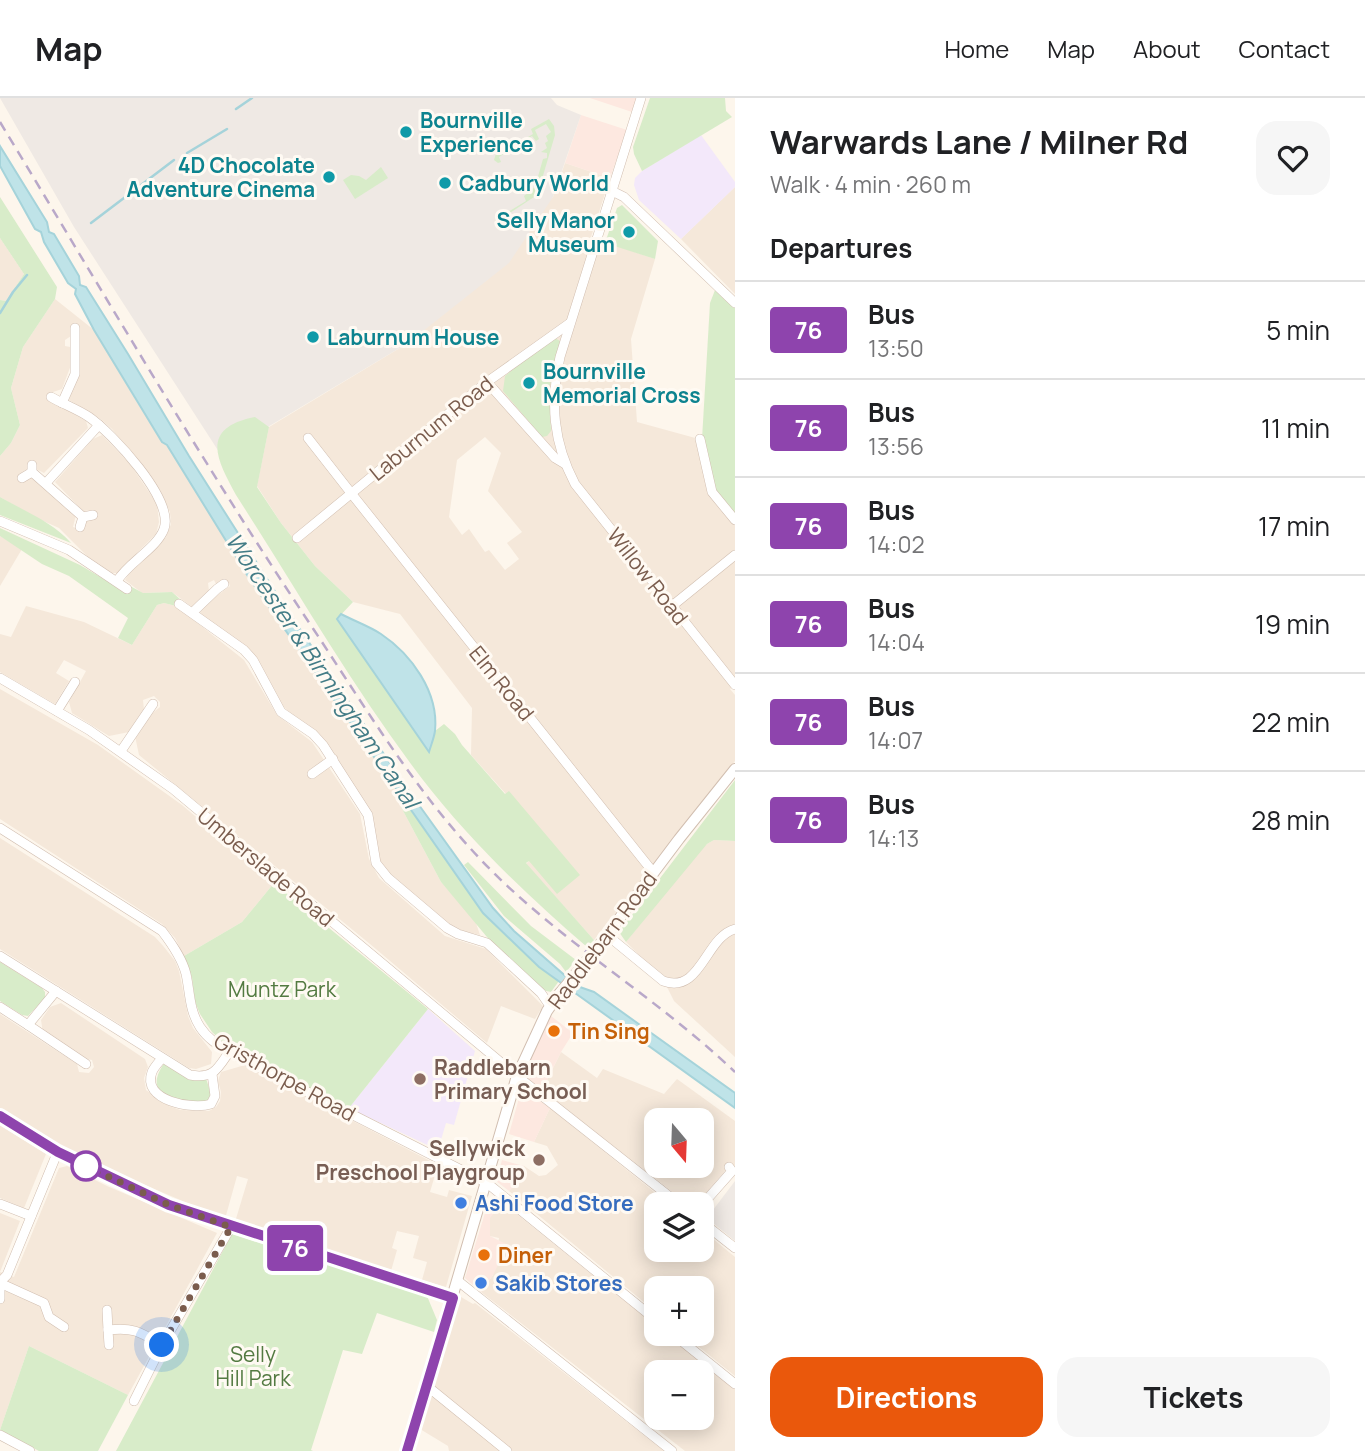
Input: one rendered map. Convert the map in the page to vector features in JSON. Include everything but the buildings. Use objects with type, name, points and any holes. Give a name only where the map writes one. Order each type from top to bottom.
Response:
[{"type":"street","name":"Willow Road","points":[[641,98],[555,378],[555,431],[565,464],[575,484],[735,685]]},
{"type":"street","points":[[612,191],[624,197],[735,303]]},
{"type":"street","name":"Laburnum Road","points":[[297,538],[487,382],[570,323]]},
{"type":"street","points":[[62,403],[75,374],[75,328]]},
{"type":"street","points":[[65,343],[76,342]]},
{"type":"street","name":"Willow Road","points":[[487,382],[555,458],[565,464]]},
{"type":"street","points":[[51,397],[99,425],[148,481],[165,513],[166,523],[159,538],[131,562],[117,581]]},
{"type":"street","points":[[46,483],[99,425]]},
{"type":"street","name":"Elm Road","points":[[308,438],[653,872]]},
{"type":"street","points":[[700,439],[712,492],[735,520]]},
{"type":"street","points":[[22,478],[32,469],[81,522],[93,515]]},
{"type":"street","points":[[0,521],[69,550],[127,589]]},
{"type":"street","points":[[672,607],[735,555]]},
{"type":"street","points":[[193,612],[217,585]]},
{"type":"street","points":[[178,604],[193,612],[248,655],[281,712],[313,734],[333,759],[368,815],[376,863],[388,878],[447,928],[487,943],[541,993],[550,1006]]},
{"type":"street","name":"Umberslade Road","points":[[0,678],[121,751],[181,796],[517,1076],[664,1192]]},
{"type":"street","points":[[57,711],[75,682]]},
{"type":"street","points":[[121,751],[153,704]]},
{"type":"street","points":[[311,776],[333,759]]},
{"type":"street","name":"Raddlebarn Road","points":[[407,1451],[517,1076],[550,1006],[735,769]]},
{"type":"street","name":"Gristhorpe Road","points":[[0,828],[162,931],[174,947],[184,968],[190,1003],[200,1027],[211,1040],[229,1052],[487,1183],[644,1310]]},
{"type":"street","points":[[607,935],[663,981],[674,984],[691,978],[712,948],[725,934],[735,929]]},
{"type":"street","points":[[0,956],[190,1075],[203,1077],[212,1074],[229,1052]]},
{"type":"street","points":[[29,1025],[56,991]]},
{"type":"street","points":[[0,1007],[86,1065]]},
{"type":"street","points":[[162,1058],[152,1072],[153,1088],[164,1098],[179,1105],[203,1107],[211,1104],[215,1096],[212,1074]]},
{"type":"street","points":[[0,1116],[58,1152],[154,1199],[231,1227],[453,1298]]},
{"type":"street","points":[[0,1299],[0,1283],[6,1275],[58,1152]]},
{"type":"street","points":[[713,1192],[732,1171],[729,1167]]},
{"type":"street","points":[[0,1204],[31,1216]]},
{"type":"street","points":[[134,1401],[162,1345],[231,1227]]},
{"type":"street","points":[[714,1231],[735,1248]]},
{"type":"street","points":[[458,1280],[672,1451]]},
{"type":"street","points":[[0,1283],[44,1303],[49,1317],[64,1327]]},
{"type":"street","points":[[107,1310],[109,1345]]},
{"type":"street","points":[[108,1330],[127,1328],[139,1331],[162,1345]]},
{"type":"street","points":[[688,1346],[735,1384]]},
{"type":"street","points":[[427,1386],[507,1451]]},
{"type":"street","points":[[0,1435],[30,1451]]},
{"type":"shaded area","points":[[0,98],[551,98],[557,105],[581,115],[553,197],[509,263],[408,343],[221,455],[74,227]]},
{"type":"shaded area","points":[[590,98],[637,98],[632,112]]},
{"type":"shaded area","points":[[581,115],[627,130],[610,178],[565,163]]},
{"type":"shaded area","points":[[701,135],[735,182],[735,187],[681,239],[639,200],[634,185],[635,178]]},
{"type":"shaded area","points":[[565,163],[610,178],[591,237],[655,259],[631,339],[637,422],[699,439],[735,522],[735,684],[730,689],[735,695],[735,761],[594,940],[526,864],[548,841],[471,755],[472,708],[400,614],[353,602],[315,566],[281,523],[257,486],[269,427],[408,343],[553,197]],"holes":[[[485,437],[501,453],[488,491],[522,532],[507,543],[519,559],[505,570],[489,550],[485,552],[469,529],[462,535],[449,517],[457,460]]]},
{"type":"shaded area","points":[[735,187],[735,294],[681,239]]},
{"type":"shaded area","points":[[0,238],[24,274],[6,301],[0,300]]},
{"type":"shaded area","points":[[55,299],[94,330],[249,578],[395,788],[401,807],[441,882],[475,920],[480,935],[449,924],[392,878],[377,855],[367,806],[328,746],[278,702],[235,641],[200,613],[206,604],[230,586],[228,581],[216,584],[214,580],[208,583],[209,591],[192,607],[172,592],[142,593],[125,580],[133,568],[166,537],[171,524],[170,512],[160,490],[112,429],[98,417],[69,400],[76,379],[71,336],[65,340],[65,346],[70,347],[71,365],[62,389],[53,392],[50,400],[86,421],[88,428],[44,473],[28,465],[27,469],[19,474],[23,480],[32,476],[76,515],[73,527],[81,529],[85,519],[95,517],[94,510],[83,511],[55,482],[93,439],[102,435],[130,464],[157,504],[159,522],[156,534],[117,573],[111,573],[96,565],[59,528],[0,497],[0,456],[11,443],[20,425],[11,388],[23,347]]},
{"type":"shaded area","points":[[0,536],[22,549],[0,586]]},
{"type":"shaded area","points":[[164,603],[176,606],[244,660],[277,715],[312,742],[360,814],[369,859],[379,878],[445,936],[486,949],[543,1006],[535,1019],[501,1006],[487,1043],[139,755],[135,736],[150,715],[160,707],[160,702],[154,696],[143,700],[144,710],[129,732],[109,736],[72,713],[69,702],[86,671],[64,660],[56,673],[69,681],[55,704],[0,672],[0,634],[11,637],[26,606],[84,622],[132,645],[157,605]]},
{"type":"shaded area","points":[[0,689],[98,745],[182,805],[274,883],[242,922],[184,956],[175,938],[162,924],[0,819]]},
{"type":"shaded area","points":[[0,838],[155,937],[175,961],[188,1016],[193,1028],[212,1052],[211,1064],[196,1069],[189,1068],[0,949]]},
{"type":"shaded area","points":[[714,840],[735,841],[735,1057],[674,1001],[663,979],[626,942],[696,854]]},
{"type":"shaded area","points":[[61,1003],[145,1059],[148,1067],[144,1078],[146,1090],[169,1106],[180,1110],[209,1111],[220,1101],[218,1081],[221,1072],[245,1065],[438,1165],[430,1192],[447,1197],[449,1190],[472,1196],[446,1287],[422,1280],[427,1262],[413,1258],[419,1236],[397,1231],[392,1248],[397,1250],[391,1271],[235,1222],[248,1179],[237,1176],[225,1219],[79,1157],[0,1110],[0,1014],[77,1064],[79,1072],[89,1073],[94,1067],[92,1060],[81,1058],[43,1033],[41,1020],[50,1007]]},
{"type":"shaded area","name":"Raddlebarn Primary School","points":[[428,1009],[475,1051],[454,1125],[446,1123],[438,1150],[349,1108]]},
{"type":"shaded area","points":[[551,1016],[573,1033],[542,1090],[527,1078],[525,1069]]},
{"type":"shaded area","points":[[561,1052],[597,1078],[603,1069],[664,1094],[677,1079],[735,1121],[735,1169],[730,1165],[707,1192],[673,1192],[655,1178],[714,1178],[714,1108],[644,1108],[644,1170],[542,1090]]},
{"type":"shaded area","points":[[524,1090],[550,1108],[534,1142],[509,1134],[521,1091]]},
{"type":"shaded area","points":[[550,1108],[654,1192],[644,1192],[644,1262],[714,1262],[714,1240],[735,1257],[735,1376],[698,1346],[714,1346],[714,1276],[644,1276],[644,1302],[509,1191],[520,1178],[524,1166],[539,1176],[546,1175],[558,1165],[547,1146],[534,1142]]},
{"type":"shaded area","points":[[0,1125],[46,1154],[24,1208],[0,1198]]},
{"type":"shaded area","points":[[502,1160],[524,1166],[521,1178],[509,1191],[496,1181]]},
{"type":"shaded area","points":[[67,1166],[217,1233],[128,1395],[29,1346],[0,1430],[0,1272],[14,1277],[59,1168]]},
{"type":"shaded area","points":[[735,1181],[735,1241],[714,1224],[714,1209]]},
{"type":"shaded area","points":[[494,1197],[503,1203],[490,1218],[490,1236],[508,1245],[481,1292],[465,1278],[489,1200]]},
{"type":"shaded area","points":[[503,1203],[644,1316],[644,1346],[680,1346],[698,1360],[644,1360],[644,1419],[481,1292],[493,1275],[499,1238],[490,1236],[489,1218]]},
{"type":"shaded area","points":[[0,1213],[20,1221],[0,1272]]},
{"type":"shaded area","points":[[461,1297],[475,1303],[664,1451],[449,1451],[448,1446],[420,1429]]},
{"type":"shaded area","points":[[714,1372],[735,1389],[735,1451],[685,1451],[658,1430],[714,1430]]},
{"type":"green space","points":[[650,98],[725,98],[726,111],[732,117],[642,171],[633,147]]},
{"type":"green space","points":[[549,119],[554,126],[555,135],[534,197],[501,219],[500,217],[526,201],[524,196],[535,187],[543,159],[547,158],[547,153],[541,152],[547,148],[546,136],[551,132],[546,124],[535,130],[539,139],[536,141],[532,136],[499,157],[501,162],[498,163],[494,160],[497,150],[500,154],[533,134],[531,129]]},
{"type":"green space","points":[[381,167],[388,178],[355,199],[343,180],[351,175],[366,180]]},
{"type":"green space","points":[[0,197],[57,287],[55,299],[23,347],[11,388],[20,425],[11,443],[0,456],[0,300],[6,301],[24,274],[0,238]]},
{"type":"green space","name":"Selly Manor Museum","points":[[622,205],[658,241],[655,259],[605,243],[617,208]]},
{"type":"green space","points":[[717,285],[735,304],[735,517],[714,491],[702,439],[710,303]]},
{"type":"green space","points":[[553,337],[560,341],[549,390],[551,431],[542,437],[503,391],[505,376]]},
{"type":"green space","points":[[255,417],[269,427],[257,487],[315,566],[353,602],[337,619],[429,752],[435,731],[444,724],[505,794],[509,791],[580,875],[557,894],[529,861],[526,863],[594,940],[587,947],[501,868],[423,780],[350,675],[236,495],[219,458],[219,437],[237,422]]},
{"type":"green space","points":[[0,497],[47,523],[71,543],[0,515]]},
{"type":"green space","points":[[0,528],[80,565],[124,591],[130,586],[143,593],[172,592],[181,600],[176,606],[164,603],[157,605],[132,645],[118,638],[128,618],[69,576],[42,564],[0,536]]},
{"type":"green space","points":[[735,780],[735,841],[714,840],[707,844],[626,942],[619,932]]},
{"type":"green space","points":[[395,788],[483,913],[539,967],[559,981],[551,992],[542,990],[492,943],[441,882],[401,807]]},
{"type":"green space","points":[[468,862],[531,926],[576,960],[566,972],[504,916],[464,865]]},
{"type":"green space","name":"Muntz Park","points":[[274,883],[428,1009],[349,1108],[226,1045],[212,1032],[195,1002],[192,978],[184,956],[242,922]]},
{"type":"green space","points":[[0,962],[45,992],[45,998],[28,1016],[0,1001]]},
{"type":"green space","points":[[165,1062],[206,1078],[212,1098],[200,1104],[164,1094],[157,1082]]},
{"type":"green space","name":"Selly Hill Park","points":[[232,1234],[427,1296],[437,1320],[434,1332],[377,1313],[362,1354],[343,1350],[311,1450],[313,1451],[116,1451]]},
{"type":"green space","points":[[29,1346],[128,1395],[98,1451],[39,1451],[0,1430]]},
{"type":"water","name":"Worcester & Birmingham Canal","points":[[0,146],[47,222],[49,232],[54,234],[79,276],[80,285],[86,287],[128,354],[283,604],[283,610],[288,617],[292,617],[406,787],[493,908],[514,931],[577,986],[594,992],[735,1093],[735,1108],[539,967],[483,913],[249,578],[167,445],[162,442],[94,330],[75,294],[76,289],[68,283],[41,232],[35,229],[0,166]]},
{"type":"water","points":[[341,614],[392,642],[421,675],[428,688],[435,716],[435,731],[429,752],[337,619]]},
{"type":"waterway","points":[[236,109],[252,98]]},
{"type":"waterway","points":[[187,153],[227,129]]},
{"type":"waterway","points":[[91,223],[174,160]]},
{"type":"waterway","points":[[0,313],[27,275]]},
{"type":"railway","points":[[0,122],[233,504],[369,714],[427,796],[470,848],[533,909],[669,1015],[735,1072]]},
{"type":"bus line","name":"76","points":[[0,1116],[58,1152],[169,1205],[453,1298],[407,1451]]},
{"type":"place","name":"Bournville Experience","points":[[406,132]]},
{"type":"place","name":"4D Chocolate Adventure Cinema","points":[[329,177]]},
{"type":"place","name":"Cadbury World","points":[[445,183]]},
{"type":"place","name":"Selly Manor Museum","points":[[629,232]]},
{"type":"place","name":"Laburnum House","points":[[313,337]]},
{"type":"place","name":"Bournville Memorial Cross","points":[[529,383]]},
{"type":"place","name":"Tin Sing","points":[[554,1031]]},
{"type":"place","name":"Raddlebarn Primary School","points":[[420,1079]]},
{"type":"place","name":"Sellywick Preschool Playgroup","points":[[539,1160]]},
{"type":"place","name":"Ashi Food Store","points":[[461,1203]]},
{"type":"place","name":"Diner","points":[[484,1255]]},
{"type":"place","name":"Sakib Stores","points":[[481,1283]]},
{"type":"route","points":[[86,1166],[138,1192],[231,1227],[162,1345]]}]
